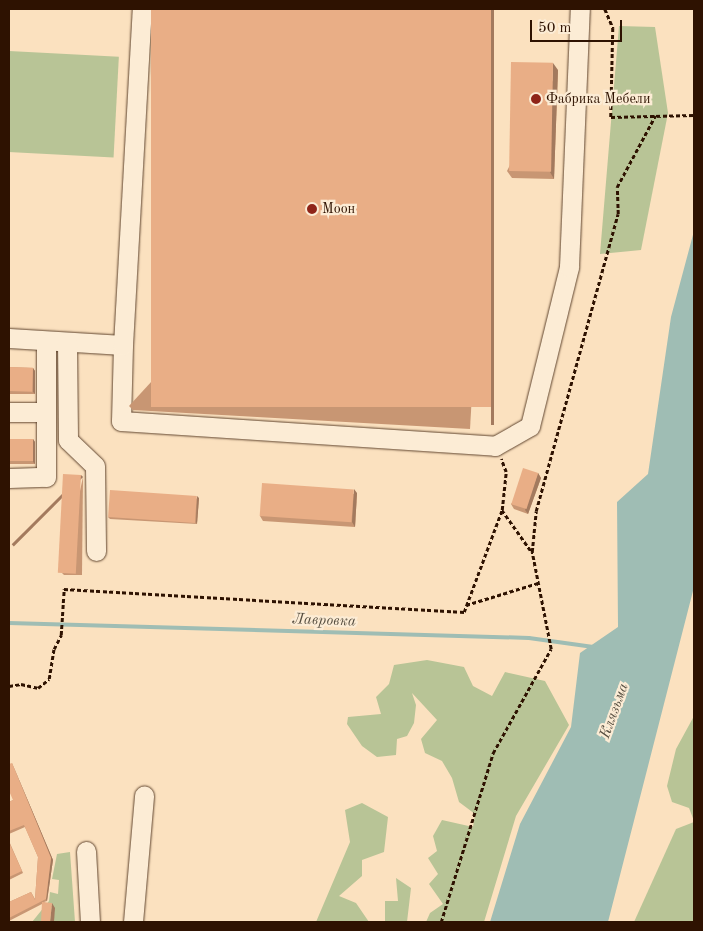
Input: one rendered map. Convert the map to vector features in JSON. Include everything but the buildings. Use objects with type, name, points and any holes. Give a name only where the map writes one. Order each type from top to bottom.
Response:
[{"type":"street","points":[[142,9],[123,345],[121,421],[495,446],[530,426],[569,267],[580,9]]},
{"type":"street","points":[[9,338],[123,345]]},
{"type":"street","points":[[9,478],[46,477],[46,341]]},
{"type":"street","points":[[67,342],[68,440],[95,466],[96,551]]},
{"type":"street","points":[[9,412],[46,412]]},
{"type":"street","points":[[132,922],[144,795]]},
{"type":"street","points":[[86,851],[90,922]]},
{"type":"path","points":[[605,9],[613,28],[611,117],[694,115]]},
{"type":"path","points":[[441,922],[493,753],[541,671],[551,649],[532,552],[536,511],[618,214],[617,187],[655,116]]},
{"type":"path","points":[[9,686],[20,684],[38,688],[49,679],[61,628],[64,589],[464,612],[502,510],[506,472],[495,446]]},
{"type":"path","points":[[502,510],[532,552]]},
{"type":"path","points":[[466,605],[538,583]]},
{"type":"green space","points":[[619,26],[655,27],[668,113],[641,250],[600,254]]},
{"type":"green space","points":[[9,51],[119,57],[114,158],[9,152]]},
{"type":"green space","points":[[427,660],[464,667],[473,686],[492,696],[505,672],[545,681],[569,725],[516,816],[484,922],[426,922],[430,913],[443,904],[429,884],[438,874],[428,858],[437,851],[433,836],[442,820],[473,827],[475,814],[459,802],[452,778],[442,761],[425,753],[421,739],[437,720],[412,693],[416,705],[414,723],[407,736],[397,739],[396,755],[377,757],[362,746],[347,724],[348,717],[381,714],[376,697],[389,684],[394,665]]},
{"type":"green space","points":[[694,716],[694,821],[689,808],[672,802],[667,786],[676,749]]},
{"type":"green space","points":[[362,803],[388,817],[384,852],[362,860],[362,876],[339,896],[356,903],[369,922],[316,922],[350,842],[345,810]]},
{"type":"green space","points":[[694,822],[694,922],[634,922],[676,829]]},
{"type":"green space","points":[[70,852],[75,922],[32,922],[49,901],[50,892],[58,894],[59,880],[52,879],[57,854]]},
{"type":"green space","points":[[396,878],[411,888],[407,922],[385,922],[385,901],[398,901]]},
{"type":"water","name":"Клязьма","points":[[694,231],[694,587],[608,922],[490,922],[520,824],[571,727],[580,653],[618,627],[617,502],[648,474],[671,317]]},
{"type":"waterway","name":"Лавровка","points":[[9,623],[529,638],[593,647]]},
{"type":"place","name":"Фабрика Мебели","points":[[536,99]]},
{"type":"place","name":"Моон","points":[[312,209]]}]
